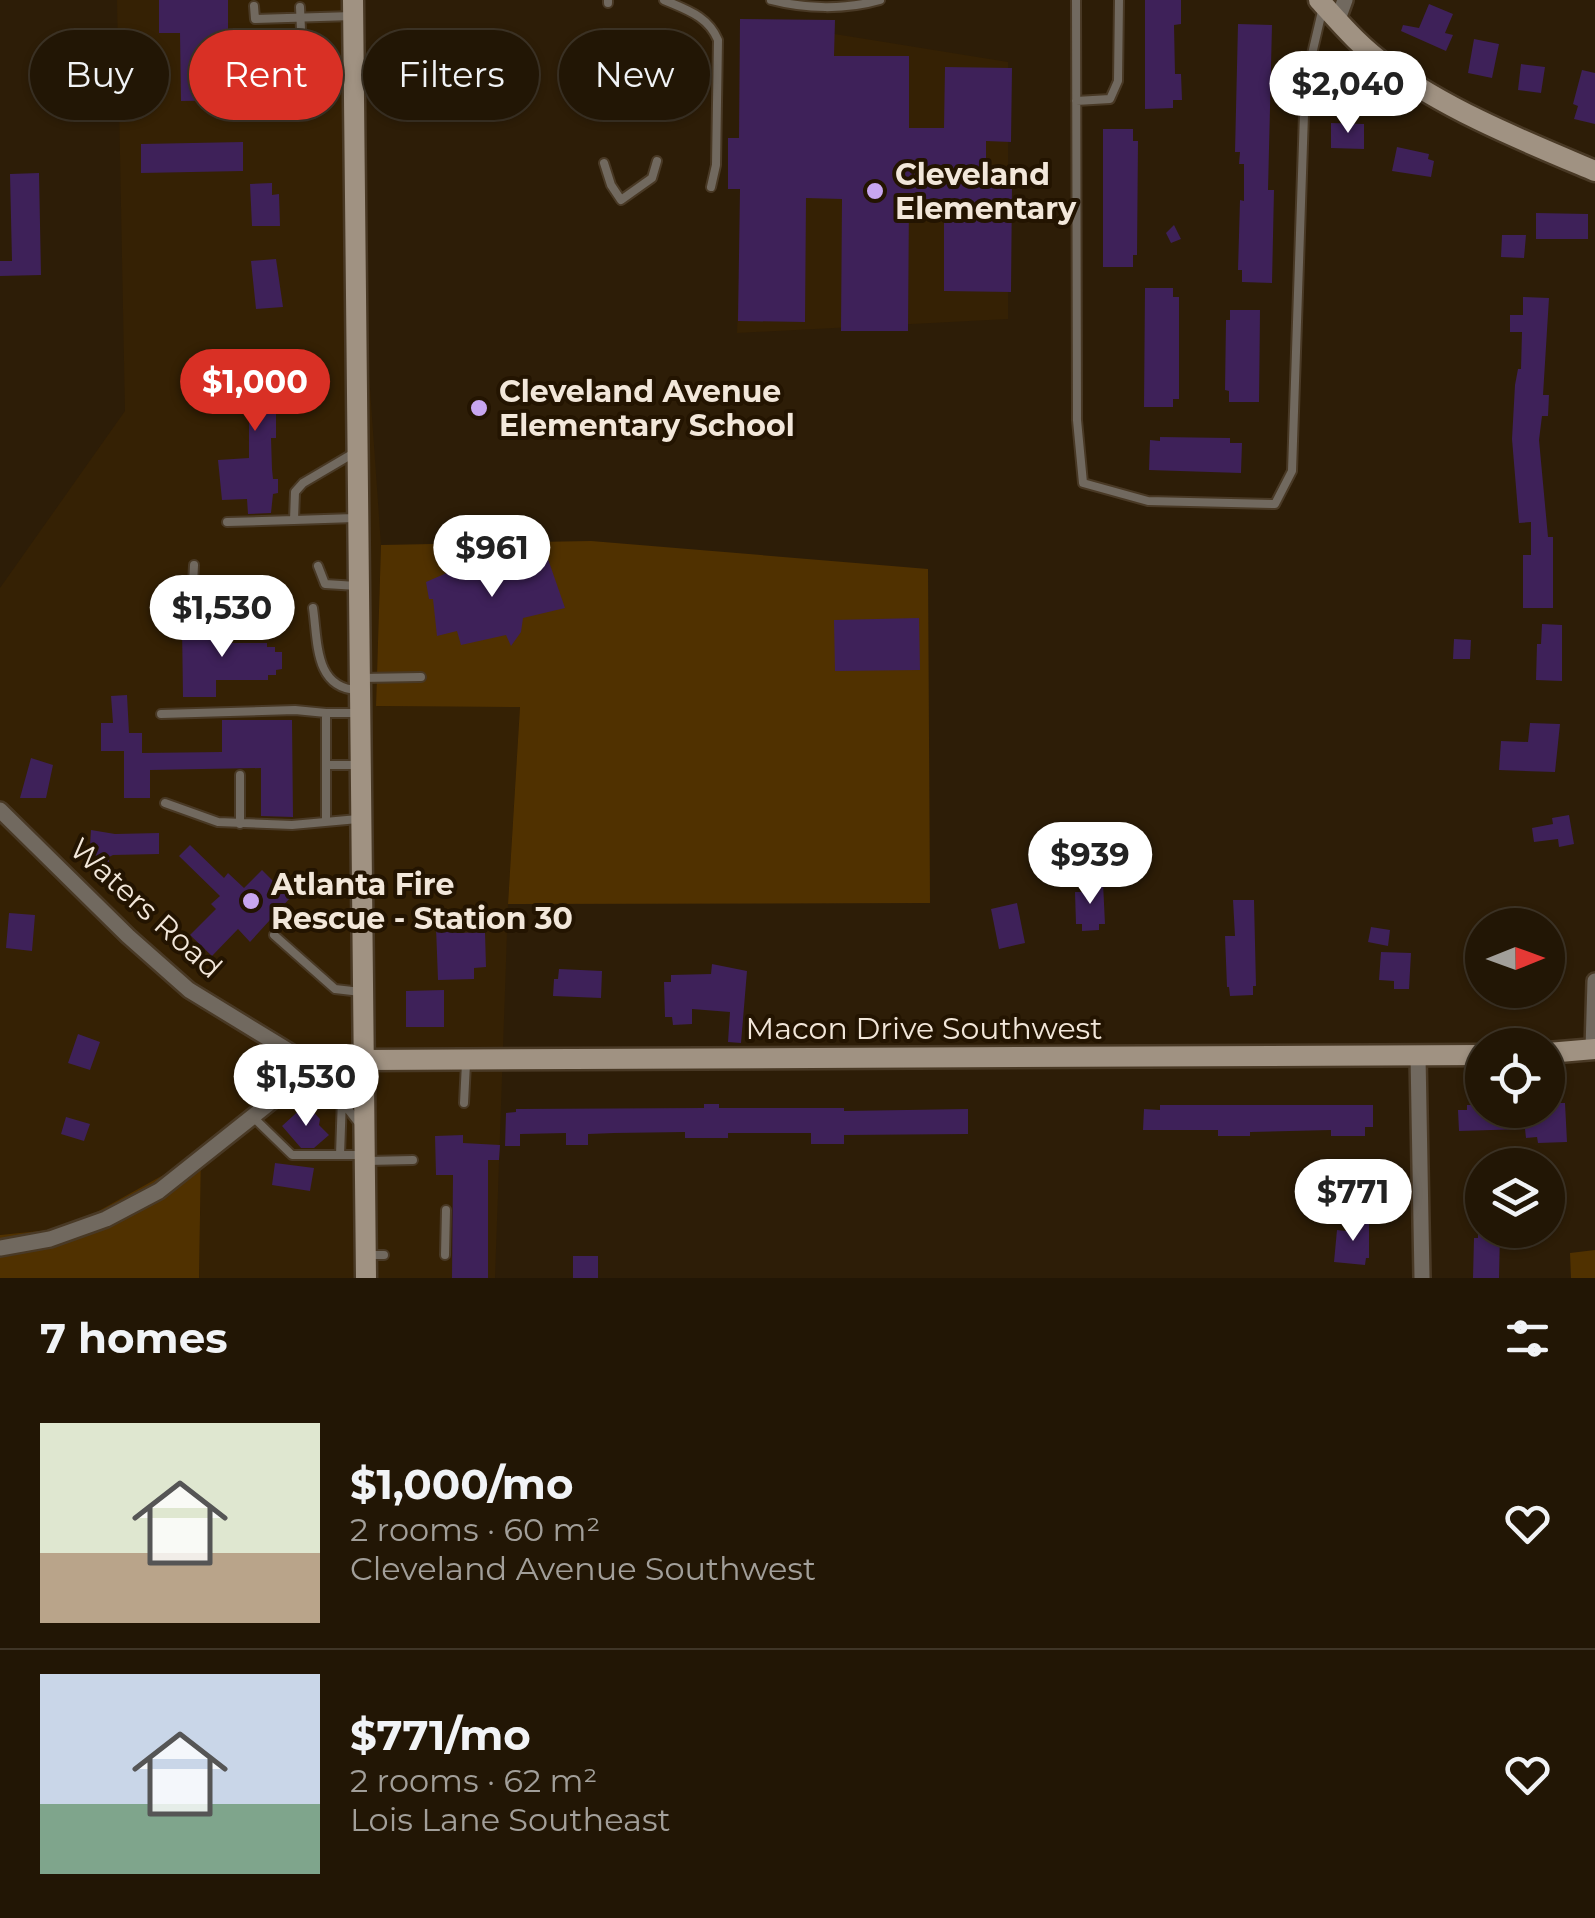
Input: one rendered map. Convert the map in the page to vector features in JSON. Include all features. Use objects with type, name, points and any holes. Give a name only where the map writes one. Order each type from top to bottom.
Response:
[{"type":"street","points":[[1337,22],[1345,0]]},
{"type":"street","points":[[1321,2],[1337,22],[1386,66],[1532,144],[1595,171]]},
{"type":"street","points":[[353,8],[366,1158],[375,1255],[366,1278]]},
{"type":"street","name":"Waters Road","points":[[0,810],[189,990],[315,1067]]},
{"type":"street","points":[[1565,1052],[1594,1049],[1595,981]]},
{"type":"street","name":"Macon Drive Southwest","points":[[366,1060],[1465,1054]]},
{"type":"street","points":[[1418,1055],[1422,1278]]},
{"type":"street","points":[[0,1248],[50,1239],[106,1219],[158,1191],[315,1067],[366,1060]]},
{"type":"lane","points":[[664,0],[712,25],[718,40],[716,165],[711,188]]},
{"type":"lane","points":[[771,0],[799,7],[880,0]]},
{"type":"lane","points":[[1076,0],[1077,420],[1084,483],[1148,500],[1275,504],[1292,472],[1305,84],[1321,2]]},
{"type":"lane","points":[[1076,101],[1110,99],[1118,82],[1119,0]]},
{"type":"lane","points":[[254,6],[255,30]]},
{"type":"lane","points":[[300,7],[300,30]]},
{"type":"lane","points":[[254,20],[300,18],[353,8]]},
{"type":"lane","points":[[604,163],[621,200],[652,178],[657,161]]},
{"type":"lane","points":[[294,520],[295,492],[303,483],[358,451]]},
{"type":"lane","points":[[227,522],[359,518]]},
{"type":"lane","points":[[192,604],[194,565]]},
{"type":"lane","points":[[318,566],[325,584],[360,586]]},
{"type":"lane","points":[[314,608],[326,677],[343,689],[421,677]]},
{"type":"lane","points":[[161,714],[295,710],[362,714]]},
{"type":"lane","points":[[326,713],[326,820]]},
{"type":"lane","points":[[326,765],[362,764]]},
{"type":"lane","points":[[240,774],[240,824]]},
{"type":"lane","points":[[165,803],[218,822],[240,824],[363,820]]},
{"type":"lane","points":[[274,936],[335,990],[365,992]]},
{"type":"lane","points":[[464,1104],[466,1060]]},
{"type":"lane","points":[[315,1067],[366,1134]]},
{"type":"lane","points":[[340,1155],[342,1098]]},
{"type":"lane","points":[[253,1117],[292,1155],[413,1160]]},
{"type":"lane","points":[[445,1256],[446,1210]]},
{"type":"shaded area","points":[[117,0],[362,0],[364,303],[381,545],[376,706],[520,707],[508,904],[495,1278],[199,1278],[201,1155],[68,1228],[0,1235],[0,588],[125,411],[119,120],[169,120],[169,30],[118,30]]},
{"type":"shaded area","name":"Cleveland Elementary","points":[[748,20],[1008,62],[1008,319],[737,333]]},
{"type":"shaded area","points":[[591,541],[928,569],[930,903],[508,904],[520,707],[376,706],[381,545]]},
{"type":"shaded area","points":[[201,1154],[199,1278],[0,1278],[0,1235],[68,1228]]},
{"type":"shaded area","points":[[1595,1250],[1595,1278],[1571,1278],[1570,1253]]},
{"type":"building","points":[[159,0],[228,0],[228,30],[189,30],[189,101],[181,101],[180,33],[159,30]]},
{"type":"building","points":[[1145,0],[1181,0],[1181,24],[1174,25],[1175,74],[1181,74],[1182,100],[1173,100],[1173,108],[1145,109]]},
{"type":"building","points":[[1429,4],[1453,14],[1445,33],[1453,35],[1446,51],[1401,31],[1403,25],[1419,28]]},
{"type":"building","name":"Cleveland Elementary","points":[[740,19],[835,20],[834,56],[909,56],[909,128],[944,128],[945,67],[1012,68],[1011,142],[986,141],[986,186],[1012,186],[1011,292],[944,291],[944,199],[909,199],[908,331],[841,331],[842,199],[806,198],[805,322],[738,321],[740,189],[728,189],[728,138],[739,138]]},
{"type":"building","points":[[1238,24],[1272,25],[1268,190],[1274,190],[1272,283],[1242,282],[1242,270],[1238,270],[1244,164],[1239,164],[1240,152],[1235,152]]},
{"type":"building","points":[[1474,39],[1499,44],[1492,78],[1468,73]]},
{"type":"building","points":[[1521,64],[1545,67],[1541,93],[1518,90]]},
{"type":"building","points":[[1582,70],[1595,73],[1595,124],[1574,119],[1578,106],[1573,104]]},
{"type":"building","points":[[1331,123],[1364,124],[1364,149],[1331,148]]},
{"type":"building","points":[[1103,129],[1133,129],[1133,141],[1138,141],[1137,255],[1133,255],[1133,267],[1103,267]]},
{"type":"building","points":[[243,142],[243,171],[141,173],[141,144]]},
{"type":"building","points":[[1397,147],[1429,154],[1428,159],[1434,161],[1431,177],[1392,171]]},
{"type":"building","points":[[39,173],[41,275],[0,276],[0,261],[12,261],[10,174]]},
{"type":"building","points":[[272,183],[272,195],[279,194],[280,226],[252,226],[250,184]]},
{"type":"building","points":[[1536,213],[1588,214],[1588,239],[1536,239]]},
{"type":"building","points":[[1174,225],[1181,239],[1171,243],[1166,233]]},
{"type":"building","points":[[1502,235],[1526,235],[1524,258],[1501,257]]},
{"type":"building","points":[[276,259],[283,307],[256,309],[251,261]]},
{"type":"building","points":[[1145,288],[1173,288],[1173,297],[1179,297],[1179,399],[1173,399],[1173,407],[1144,407]]},
{"type":"building","points":[[1523,297],[1549,298],[1543,395],[1549,395],[1548,416],[1542,416],[1539,440],[1548,537],[1553,537],[1553,608],[1523,608],[1523,555],[1531,555],[1531,522],[1519,523],[1512,439],[1522,332],[1510,332],[1510,315],[1523,315]]},
{"type":"building","points":[[1230,310],[1260,310],[1259,402],[1229,402],[1229,391],[1225,390],[1226,320],[1230,320]]},
{"type":"building","points":[[257,349],[276,349],[276,356],[283,361],[282,379],[276,379],[276,438],[271,438],[273,479],[278,479],[278,493],[273,494],[271,513],[248,514],[247,499],[222,500],[218,460],[249,458],[249,405],[236,404],[238,367],[239,355],[257,355]]},
{"type":"building","points":[[1160,437],[1230,438],[1230,443],[1242,443],[1241,473],[1149,470],[1150,440],[1160,441]]},
{"type":"building","points":[[481,558],[485,568],[496,566],[500,576],[548,559],[565,608],[523,618],[521,632],[511,646],[506,635],[461,645],[457,631],[437,636],[433,599],[429,599],[426,582]]},
{"type":"building","points":[[919,618],[920,670],[835,671],[834,620]]},
{"type":"building","points":[[1542,624],[1562,625],[1562,681],[1536,680]]},
{"type":"building","points":[[226,625],[226,643],[267,643],[267,647],[275,647],[275,652],[282,652],[282,669],[276,670],[276,675],[268,675],[268,680],[216,680],[216,697],[183,697],[182,626]]},
{"type":"building","points":[[1454,639],[1471,640],[1470,659],[1453,659]]},
{"type":"building","points":[[127,695],[129,733],[142,733],[142,753],[222,752],[222,720],[292,720],[293,817],[261,816],[261,768],[150,770],[150,798],[124,798],[124,751],[101,751],[101,723],[113,723],[111,696]]},
{"type":"building","points":[[1530,723],[1560,724],[1555,772],[1499,770],[1501,741],[1528,742]]},
{"type":"building","points":[[31,758],[53,765],[46,798],[20,798]]},
{"type":"building","points":[[1569,815],[1574,844],[1559,847],[1558,839],[1534,842],[1532,828],[1553,824],[1552,818]]},
{"type":"building","points":[[91,830],[159,833],[159,854],[113,855],[109,863],[89,862]]},
{"type":"building","points":[[1098,835],[1112,835],[1112,870],[1098,870]]},
{"type":"building","name":"Atlanta Fire Rescue - Station 30","points":[[190,845],[224,878],[228,873],[244,888],[262,870],[290,898],[250,942],[238,929],[212,956],[190,935],[216,909],[211,904],[220,896],[179,856]]},
{"type":"building","points":[[1103,883],[1105,924],[1099,924],[1099,930],[1082,931],[1082,924],[1076,924],[1075,892],[1083,892],[1083,884]]},
{"type":"building","points":[[1233,900],[1254,900],[1253,995],[1230,996],[1227,987],[1225,936],[1235,936]]},
{"type":"building","points":[[1017,903],[1025,943],[999,949],[991,909]]},
{"type":"building","points":[[9,913],[35,915],[32,951],[6,948]]},
{"type":"building","points":[[436,927],[457,927],[457,933],[485,932],[486,967],[474,968],[474,979],[438,980]]},
{"type":"building","points":[[1371,927],[1390,930],[1388,946],[1368,942]]},
{"type":"building","points":[[1381,952],[1411,953],[1409,989],[1394,989],[1394,981],[1379,980]]},
{"type":"building","points":[[712,964],[747,971],[741,1043],[728,1042],[730,1012],[692,1009],[692,1024],[673,1025],[672,1017],[665,1017],[664,982],[671,982],[671,975],[711,974]]},
{"type":"building","points":[[559,969],[602,971],[601,998],[553,996]]},
{"type":"building","points":[[444,990],[444,1027],[406,1027],[406,991]]},
{"type":"building","points":[[78,1034],[100,1042],[90,1070],[68,1063]]},
{"type":"building","points":[[1565,1103],[1567,1142],[1538,1143],[1537,1137],[1526,1138],[1525,1129],[1459,1131],[1458,1110],[1465,1110],[1465,1128],[1565,1128]]},
{"type":"building","points":[[306,1104],[329,1135],[314,1148],[301,1148],[282,1126]]},
{"type":"building","points":[[704,1104],[719,1104],[719,1108],[844,1111],[968,1109],[968,1134],[844,1135],[844,1144],[811,1144],[811,1133],[728,1133],[728,1138],[685,1138],[685,1132],[614,1133],[588,1134],[588,1145],[566,1145],[566,1133],[520,1134],[520,1146],[505,1146],[506,1113],[516,1109],[704,1108]]},
{"type":"building","points":[[1160,1105],[1373,1105],[1373,1127],[1365,1127],[1365,1136],[1331,1136],[1331,1130],[1218,1136],[1218,1130],[1143,1130],[1144,1109],[1160,1110]]},
{"type":"building","points":[[66,1117],[90,1124],[84,1141],[61,1134]]},
{"type":"building","points":[[463,1135],[463,1143],[500,1145],[499,1160],[488,1160],[488,1278],[452,1278],[453,1175],[436,1175],[435,1136]]},
{"type":"building","points":[[275,1163],[314,1168],[310,1191],[272,1185]]},
{"type":"building","points":[[1347,1221],[1369,1223],[1369,1258],[1365,1265],[1334,1262],[1337,1230],[1346,1231]]},
{"type":"building","points":[[1474,1248],[1500,1248],[1499,1278],[1473,1278]]},
{"type":"building","points":[[573,1256],[598,1256],[598,1278],[573,1278]]},
{"type":"place","name":"Cleveland Elementary","points":[[875,191]]},
{"type":"place","name":"Cleveland Avenue Elementary School","points":[[479,408]]},
{"type":"place","name":"Atlanta Fire Rescue - Station 30","points":[[251,901]]}]
